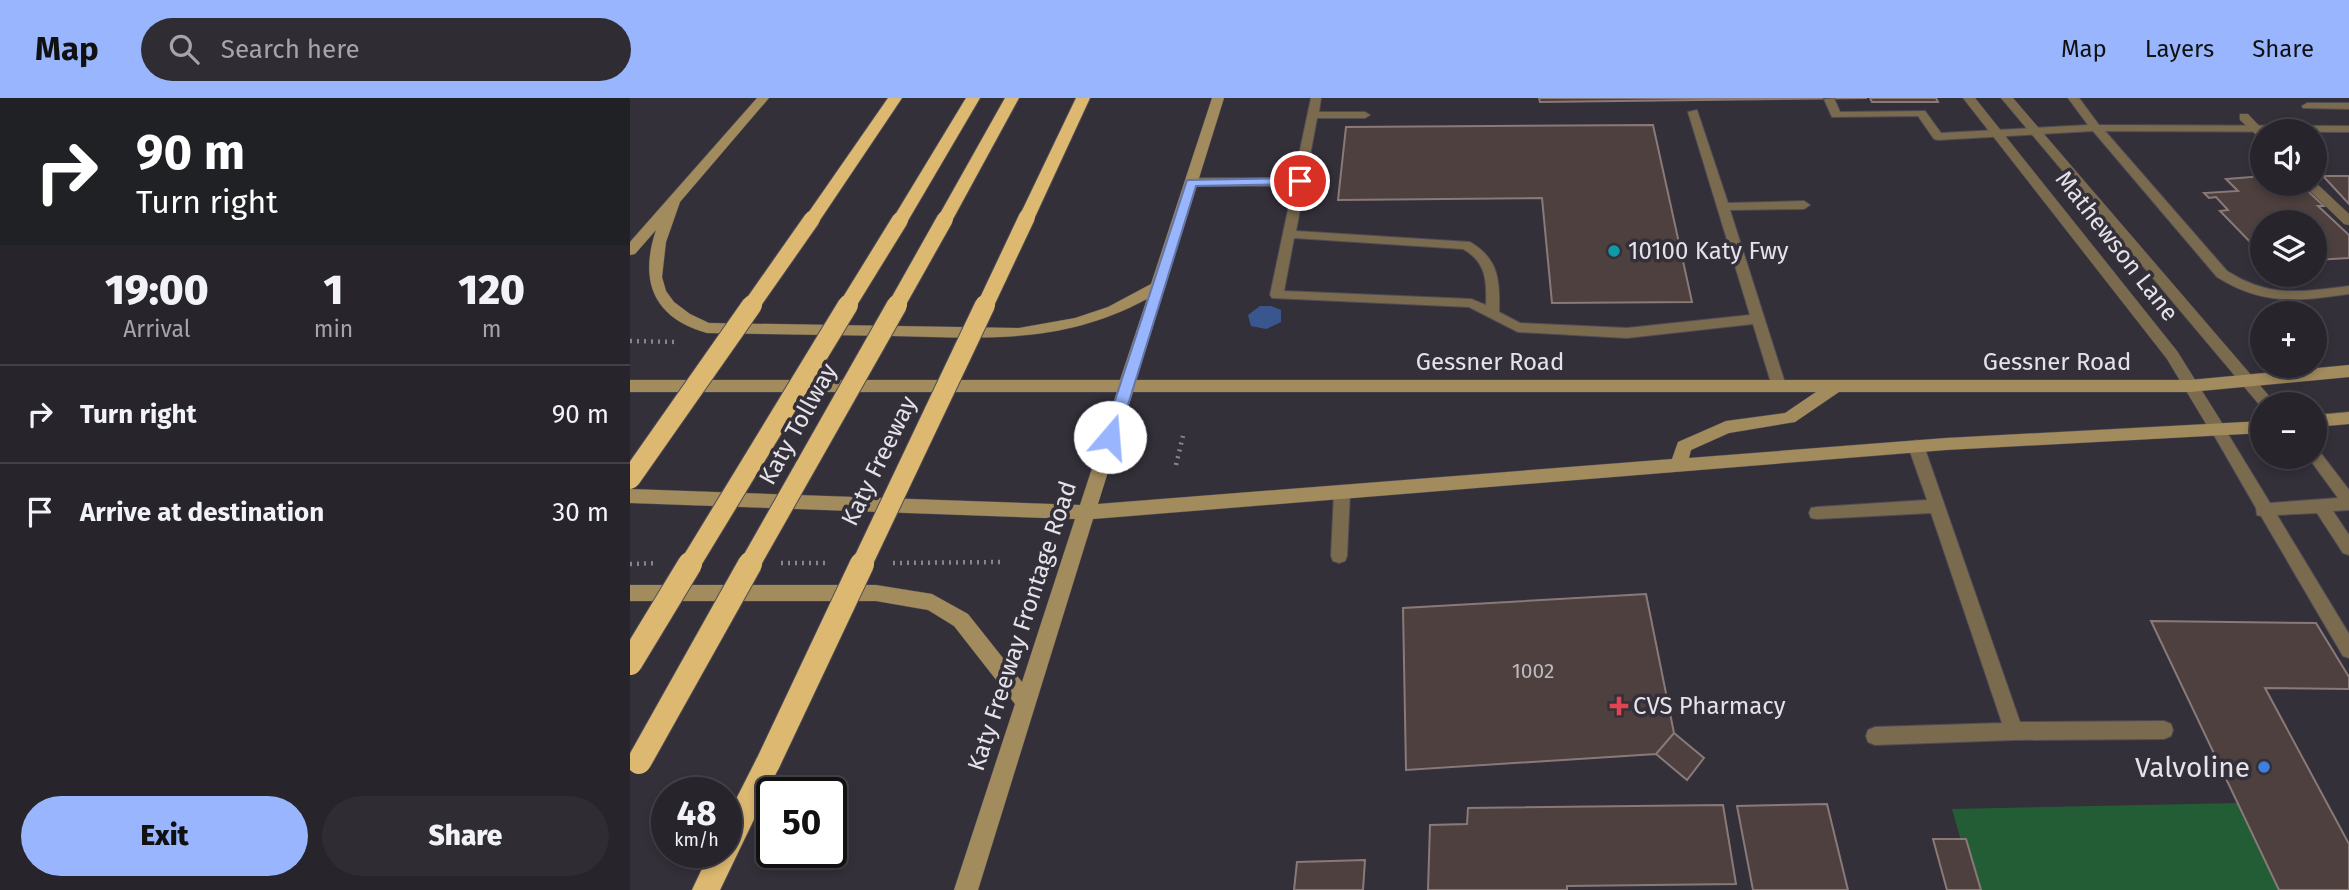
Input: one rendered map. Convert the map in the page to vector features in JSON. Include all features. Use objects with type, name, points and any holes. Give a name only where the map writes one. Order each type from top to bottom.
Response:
[{"type":"highway","points":[[630,478],[895,98]]},
{"type":"highway","name":"Katy Tollway","points":[[630,663],[973,98]]},
{"type":"highway","name":"Katy Tollway","points":[[634,769],[1012,98]]},
{"type":"highway","name":"Katy Freeway","points":[[742,816],[1083,98]]},
{"type":"highway","name":"Katy Freeway","points":[[706,890],[716,868]]},
{"type":"main road","points":[[630,251],[763,98]]},
{"type":"main road","name":"Katy Freeway Frontage Road","points":[[966,890],[1218,98]]},
{"type":"main road","points":[[673,202],[655,246],[653,269],[658,291],[681,319],[707,328],[1019,332],[1077,323],[1113,311],[1158,288]]},
{"type":"main road","name":"Gessner Road","points":[[630,386],[2190,386],[2349,371]]},
{"type":"main road","points":[[1678,467],[1684,446],[1700,436],[1727,427],[1789,418],[1836,386]]},
{"type":"main road","points":[[2327,420],[2349,418]]},
{"type":"main road","points":[[630,496],[1086,512],[1916,446],[2250,428]]},
{"type":"main road","points":[[630,593],[876,593],[932,602],[961,620],[1026,702]]},
{"type":"street","name":"Mathewson Lane","points":[[1969,98],[2172,355],[2218,430]]},
{"type":"street","name":"Mathewson Lane","points":[[2007,98],[2256,392]]},
{"type":"street","points":[[2244,117],[2250,123]]},
{"type":"street","points":[[2323,196],[2349,221]]},
{"type":"lane","points":[[1316,98],[1277,295],[1471,303],[1518,327],[1627,333],[1758,319]]},
{"type":"lane","points":[[2073,98],[2095,128],[2222,274],[2241,288],[2267,296],[2287,298],[2349,290]]},
{"type":"lane","points":[[1829,99],[1836,115],[1921,113],[1938,137],[2095,128],[2250,133]]},
{"type":"lane","points":[[2307,106],[2349,106]]},
{"type":"lane","points":[[1693,112],[1779,386]]},
{"type":"lane","points":[[1313,115],[1365,115]]},
{"type":"lane","points":[[2327,130],[2349,129]]},
{"type":"lane","points":[[1191,182],[1300,181]]},
{"type":"lane","points":[[1723,207],[1804,205]]},
{"type":"lane","points":[[1289,234],[1466,245],[1481,252],[1490,265],[1492,314]]},
{"type":"lane","points":[[2218,430],[2263,510],[2349,650]]},
{"type":"lane","points":[[1916,446],[2014,731]]},
{"type":"lane","points":[[2324,469],[2349,503]]},
{"type":"lane","points":[[1339,556],[1342,493]]},
{"type":"lane","points":[[2263,510],[2349,503]]},
{"type":"lane","points":[[1817,513],[1936,506]]},
{"type":"lane","points":[[2321,506],[2349,548]]},
{"type":"lane","points":[[1875,736],[2014,731],[2164,730]]},
{"type":"path","points":[[1176,465],[1183,436]]},
{"type":"path","points":[[891,563],[1002,562]]},
{"type":"path","points":[[630,564],[671,563]]},
{"type":"path","points":[[768,563],[836,563]]},
{"type":"green space","points":[[2240,803],[2282,890],[1975,890],[1952,809]]},
{"type":"water","points":[[1260,306],[1281,310],[1281,322],[1266,329],[1251,326],[1248,315]]},
{"type":"building","points":[[1539,98],[1867,98],[1540,102]]},
{"type":"building","points":[[1870,98],[1936,98],[1938,102],[1872,102]]},
{"type":"building","name":"10100 Katy Fwy","points":[[1653,125],[1692,302],[1552,303],[1542,198],[1338,200],[1346,127]]},
{"type":"building","points":[[2327,176],[2349,176],[2349,204],[2327,180]]},
{"type":"building","points":[[2250,177],[2250,196],[2313,196],[2324,206],[2318,206],[2322,210],[2250,210],[2250,242],[2220,211],[2228,210],[2216,197],[2209,198],[2204,193],[2238,191],[2226,179]]},
{"type":"building","points":[[2327,214],[2349,235],[2349,258],[2327,259]]},
{"type":"building","name":"CVS Pharmacy","points":[[1646,594],[1674,733],[1656,754],[1406,770],[1403,608]]},
{"type":"building","name":"Valvoline","points":[[2151,621],[2316,623],[2349,677],[2349,689],[2265,688],[2349,844],[2349,890],[2279,890]]},
{"type":"building","points":[[1674,733],[1704,758],[1687,780],[1656,754]]},
{"type":"building","points":[[1827,804],[1848,890],[1753,890],[1737,806]]},
{"type":"building","points":[[1723,805],[1736,884],[1567,886],[1567,890],[1428,890],[1430,825],[1467,824],[1468,808]]},
{"type":"building","points":[[1933,839],[1966,839],[1981,890],[1947,890]]},
{"type":"building","points":[[1365,860],[1363,890],[1294,890],[1297,862]]},
{"type":"place","name":"10100 Katy Fwy","points":[[1614,251]]},
{"type":"place","name":"CVS Pharmacy","points":[[1619,706]]},
{"type":"place","name":"Valvoline","points":[[2264,767]]},
{"type":"route","points":[[1110,437],[1191,182],[1300,181]]}]
